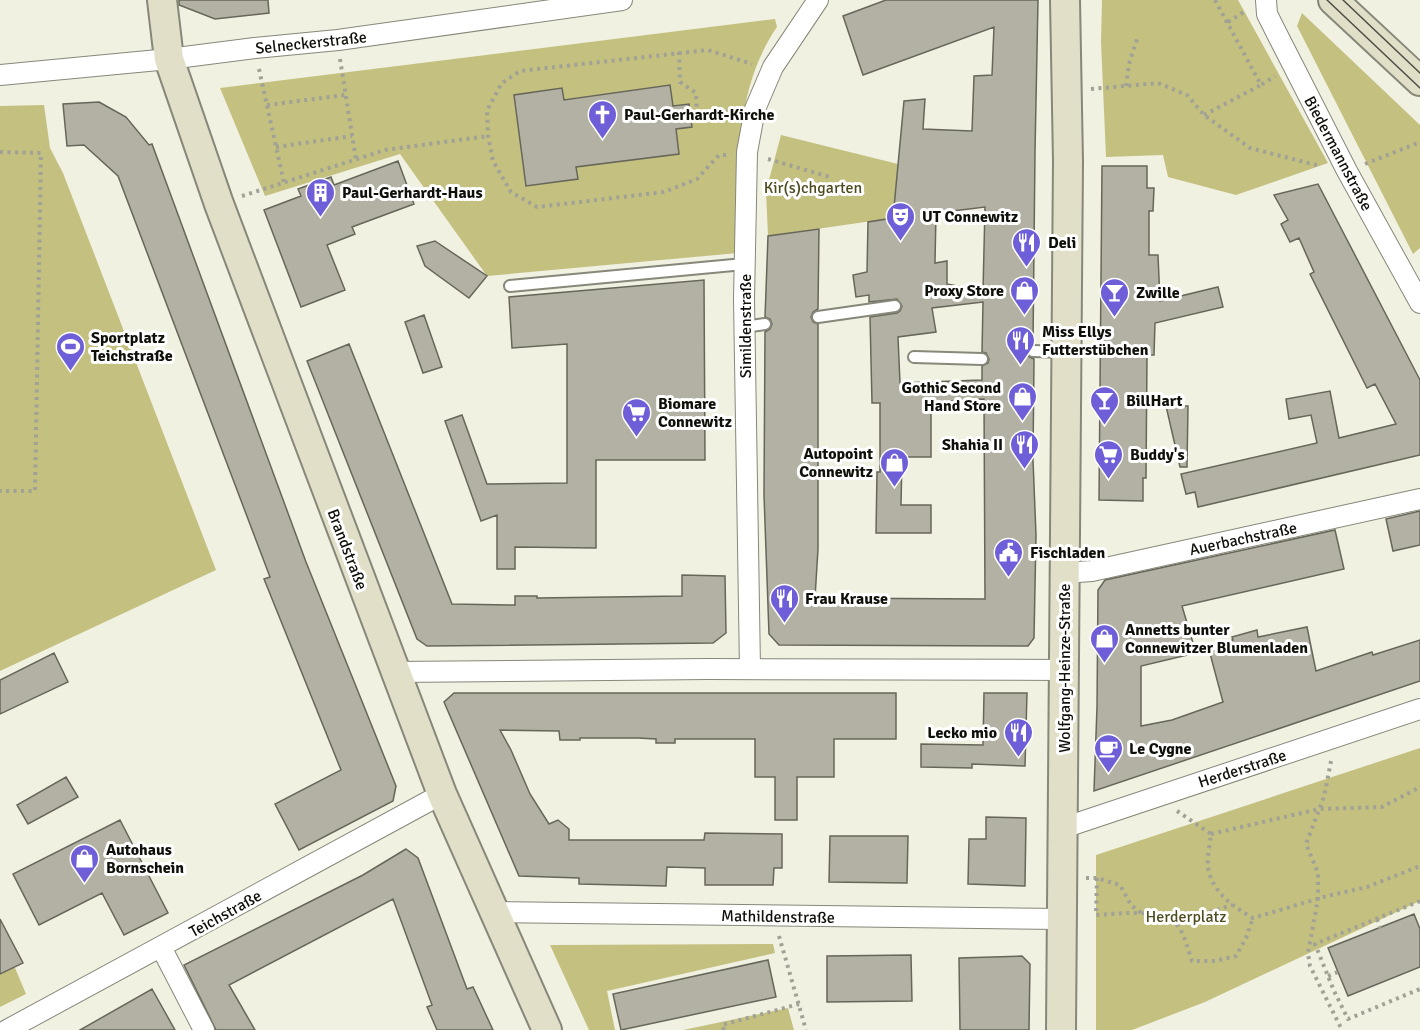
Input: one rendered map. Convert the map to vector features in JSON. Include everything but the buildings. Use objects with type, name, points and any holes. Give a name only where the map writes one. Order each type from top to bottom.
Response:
[{"type":"main road","name":"Brandstraße","points":[[162,0],[169,59],[219,204],[442,794],[548,1030]]},
{"type":"main road","name":"Wolfgang-Heinze-Straße","points":[[1061,1030],[1068,161],[1065,0]]},
{"type":"main road","name":"Wolfgang-Heinze-Straße","points":[[1068,161],[1081,111],[1085,0]]},
{"type":"main road","points":[[1333,0],[1420,81]]},
{"type":"street","name":"Simildenstraße","points":[[750,669],[744,327],[747,152],[755,109],[773,67],[818,0]]},
{"type":"street","name":"Biedermannstraße","points":[[1266,0],[1267,14],[1347,171],[1420,303]]},
{"type":"street","name":"Selneckerstraße","points":[[0,75],[338,40],[609,1]]},
{"type":"street","name":"Auerbachstraße","points":[[1064,573],[1092,571],[1420,498]]},
{"type":"street","points":[[395,672],[750,669],[1064,670]]},
{"type":"street","name":"Herderstraße","points":[[1063,828],[1420,709]]},
{"type":"street","name":"Teichstraße","points":[[8,1030],[442,794]]},
{"type":"street","name":"Mathildenstraße","points":[[494,912],[1062,919]]},
{"type":"street","points":[[161,947],[204,1030]]},
{"type":"lane","points":[[510,286],[744,264]]},
{"type":"lane","points":[[818,317],[895,306]]},
{"type":"lane","points":[[744,327],[765,324]]},
{"type":"lane","points":[[1034,351],[1066,352]]},
{"type":"lane","points":[[914,357],[982,359]]},
{"type":"path","points":[[1215,0],[1261,85]]},
{"type":"path","points":[[1126,86],[1129,64],[1137,39]]},
{"type":"path","points":[[338,40],[356,160]]},
{"type":"path","points":[[255,48],[284,183]]},
{"type":"path","points":[[773,67],[751,64],[708,50],[520,71],[502,83],[487,110],[488,136],[493,161],[511,192],[537,207],[664,192],[698,179],[719,155],[747,152],[830,177]]},
{"type":"path","points":[[679,52],[680,82],[696,93],[697,114]]},
{"type":"path","points":[[1204,115],[1293,65]]},
{"type":"path","points":[[1083,89],[1158,83],[1187,95],[1204,115],[1250,148],[1347,171],[1420,142]]},
{"type":"path","points":[[267,105],[345,95]]},
{"type":"path","points":[[690,116],[709,113]]},
{"type":"path","points":[[276,147],[352,136]]},
{"type":"path","points":[[245,195],[385,150],[488,136]]},
{"type":"path","points":[[0,152],[41,153],[35,491],[0,491]]},
{"type":"path","points":[[1336,737],[1324,796],[1306,844],[1318,873],[1318,899],[1308,952],[1310,966],[1342,1030]]},
{"type":"path","points":[[1192,822],[1211,834],[1318,809],[1382,807],[1420,787]]},
{"type":"path","points":[[1211,834],[1208,866],[1215,886],[1232,906],[1253,918],[1367,887],[1420,866]]},
{"type":"path","points":[[1062,878],[1097,878],[1120,885],[1131,906],[1141,914]]},
{"type":"path","points":[[1097,878],[1096,915],[1141,914],[1165,917],[1200,915],[1232,906]]},
{"type":"path","points":[[1420,901],[1315,944],[1348,1019],[1420,989]]},
{"type":"path","points":[[774,916],[806,1030]]},
{"type":"path","points":[[1165,917],[1178,926],[1192,961],[1215,961],[1236,956],[1253,918]]},
{"type":"path","points":[[1377,919],[1380,928]]},
{"type":"path","points":[[1328,976],[1338,972]]},
{"type":"path","points":[[724,1030],[722,1025],[799,1004]]},
{"type":"green space","points":[[1102,0],[1238,0],[1328,163],[1236,195],[1168,177],[1163,155],[1106,157],[1101,42]]},
{"type":"green space","points":[[1302,13],[1420,125],[1420,248],[1413,254],[1297,26]]},
{"type":"green space","points":[[775,19],[777,27],[762,52],[745,107],[738,165],[738,253],[487,276],[400,154],[265,196],[220,88]]},
{"type":"green space","name":"Sportplatz Teichstraße","points":[[44,105],[50,148],[63,173],[216,570],[0,671],[0,106]]},
{"type":"green space","name":"Kir(s)chgarten","points":[[781,135],[898,164],[893,218],[768,236],[766,191]]},
{"type":"green space","name":"Herderplatz","points":[[1420,748],[1420,901],[1205,1002],[1132,1030],[1096,1030],[1096,855]]},
{"type":"green space","points":[[0,932],[26,994],[0,1007]]},
{"type":"green space","points":[[773,944],[775,953],[607,991],[615,1030],[589,1030],[550,945]]},
{"type":"green space","points":[[788,1008],[794,1030],[683,1030]]},
{"type":"tram line","points":[[1327,0],[1420,88]]},
{"type":"tram line","points":[[1343,0],[1420,73]]},
{"type":"place","name":"Paul-Gerhardt-Kirche","points":[[603,140]]},
{"type":"place","name":"Paul-Gerhardt-Haus","points":[[321,218]]},
{"type":"place","name":"UT Connewitz","points":[[901,242]]},
{"type":"place","name":"Deli","points":[[1027,268]]},
{"type":"place","name":"Proxy Store","points":[[1025,316]]},
{"type":"place","name":"Zwille","points":[[1115,318]]},
{"type":"place","name":"Miss Ellys Futterstübchen","points":[[1021,366]]},
{"type":"place","name":"Sportplatz Teichstraße","points":[[70,372]]},
{"type":"place","name":"Gothic Second Hand Store","points":[[1022,422]]},
{"type":"place","name":"BillHart","points":[[1105,426]]},
{"type":"place","name":"Biomare Connewitz","points":[[637,438]]},
{"type":"place","name":"Shahia II","points":[[1024,470]]},
{"type":"place","name":"Buddy's","points":[[1109,480]]},
{"type":"place","name":"Autopoint Connewitz","points":[[894,488]]},
{"type":"place","name":"Fischladen","points":[[1009,578]]},
{"type":"place","name":"Frau Krause","points":[[784,624]]},
{"type":"place","name":"Annetts bunter Connewitzer Blumenladen","points":[[1104,664]]},
{"type":"place","name":"Lecko mio","points":[[1018,758]]},
{"type":"place","name":"Le Cygne","points":[[1108,774]]},
{"type":"place","name":"Autohaus Bornschein","points":[[85,884]]}]
